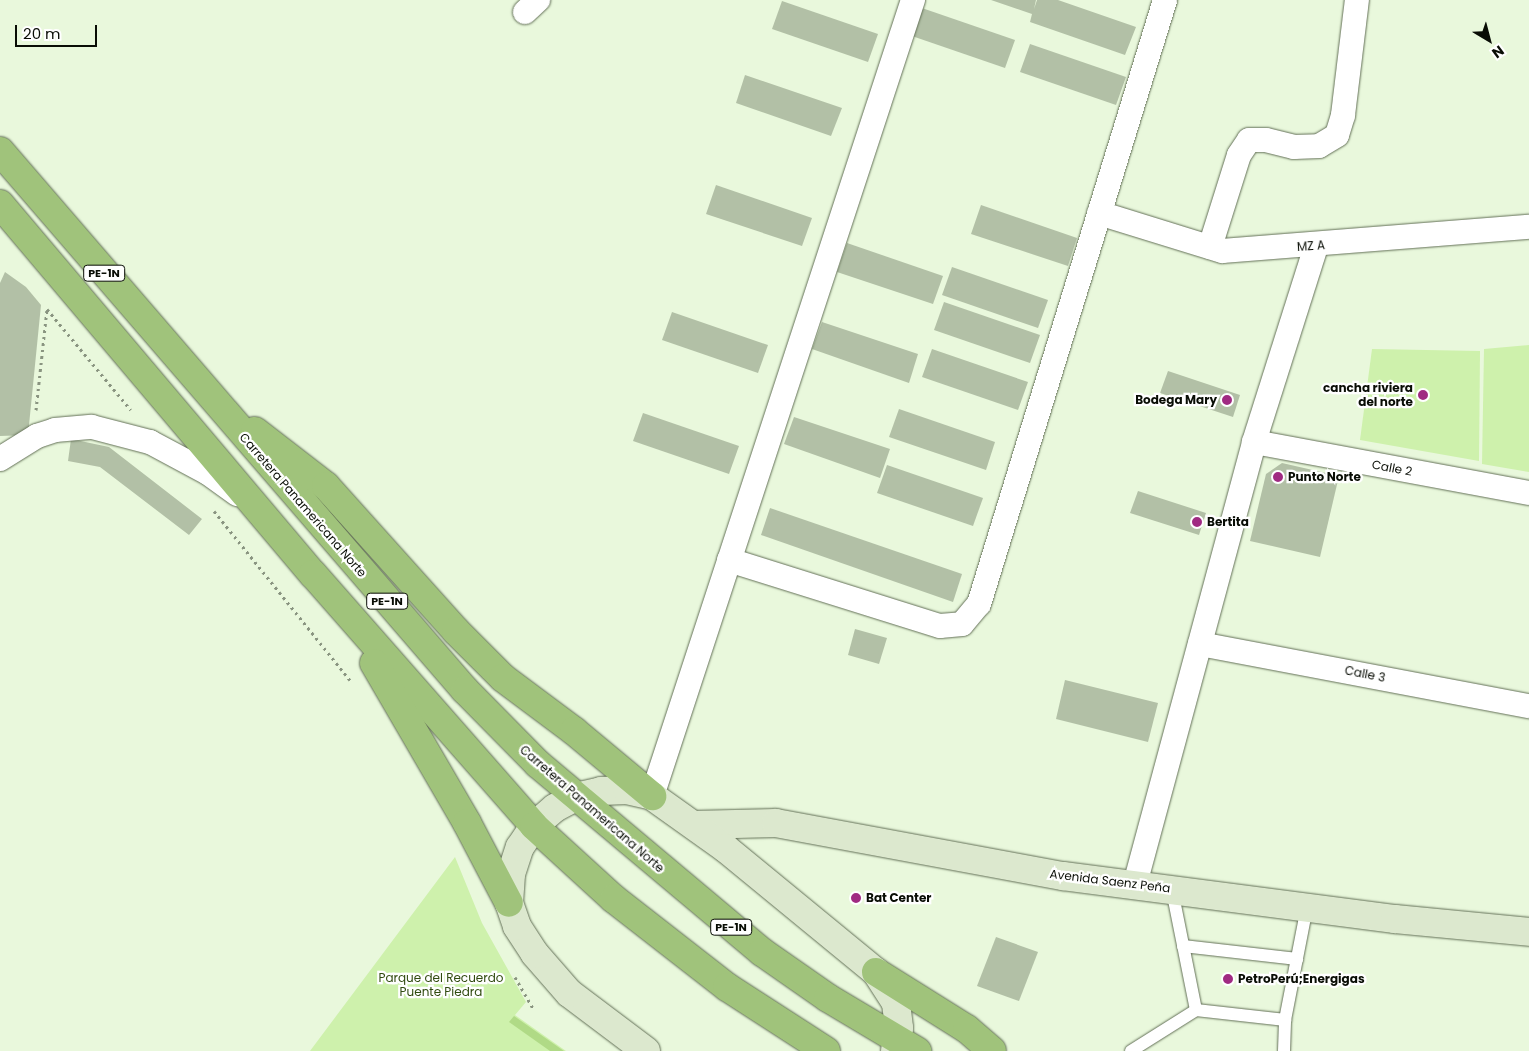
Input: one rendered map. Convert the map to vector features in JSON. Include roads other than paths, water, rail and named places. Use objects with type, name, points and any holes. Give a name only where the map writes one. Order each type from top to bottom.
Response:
[{"type":"highway","name":"Carretera Panamericana Norte","points":[[0,151],[208,396],[464,690],[576,797],[762,952],[903,1047]]},
{"type":"highway","name":"PE-1N","points":[[0,204],[339,603],[534,826],[614,899],[727,987],[826,1051]]},
{"type":"highway","points":[[208,396],[326,486],[456,631],[503,678],[574,731],[652,796]]},
{"type":"highway","points":[[339,603],[467,823],[509,904]]},
{"type":"highway","points":[[876,972],[966,1029],[992,1051]]},
{"type":"main road","points":[[646,1051],[570,993],[535,954],[517,926],[509,904],[511,874],[520,847],[534,826],[555,808],[576,797],[601,790],[627,790],[652,796]]},
{"type":"main road","name":"Avenida Saenz Peña","points":[[652,796],[694,825],[726,836],[776,823],[1063,876],[1306,907],[1529,932]]},
{"type":"main road","points":[[726,836],[876,972],[896,1003],[903,1047]]},
{"type":"street","points":[[652,796],[913,0]]},
{"type":"street","points":[[729,560],[940,626],[962,624],[979,604],[1165,0]]},
{"type":"street","points":[[1210,247],[1239,155],[1249,140],[1266,140],[1294,146],[1319,146],[1337,136],[1343,115],[1357,0]]},
{"type":"street","name":"MZ A","points":[[1099,212],[1222,251],[1316,246],[1529,227]]},
{"type":"street","points":[[1135,884],[1254,442],[1316,246]]},
{"type":"street","points":[[0,459],[33,438],[73,427],[116,431],[150,442],[186,460],[261,511]]},
{"type":"street","name":"Calle 2","points":[[1254,442],[1529,494]]},
{"type":"street","name":"Calle 3","points":[[1200,644],[1529,706]]},
{"type":"lane","points":[[1172,889],[1196,1010]]},
{"type":"lane","points":[[1284,1051],[1285,1020],[1306,907]]},
{"type":"lane","points":[[1183,946],[1297,959]]},
{"type":"lane","points":[[1131,1051],[1196,1010],[1285,1020]]},
{"type":"place","name":"cancha riviera del norte","points":[[1423,395]]},
{"type":"place","name":"Bodega Mary","points":[[1227,400]]},
{"type":"place","name":"Punto Norte","points":[[1278,477]]},
{"type":"place","name":"Bertita","points":[[1197,522]]},
{"type":"place","name":"Bat Center","points":[[856,898]]},
{"type":"place","name":"PetroPerú;Energigas","points":[[1228,979]]},
{"type":"park label","name":"Parque del Recuerdo Puente Piedra","points":[[441,985]]}]
